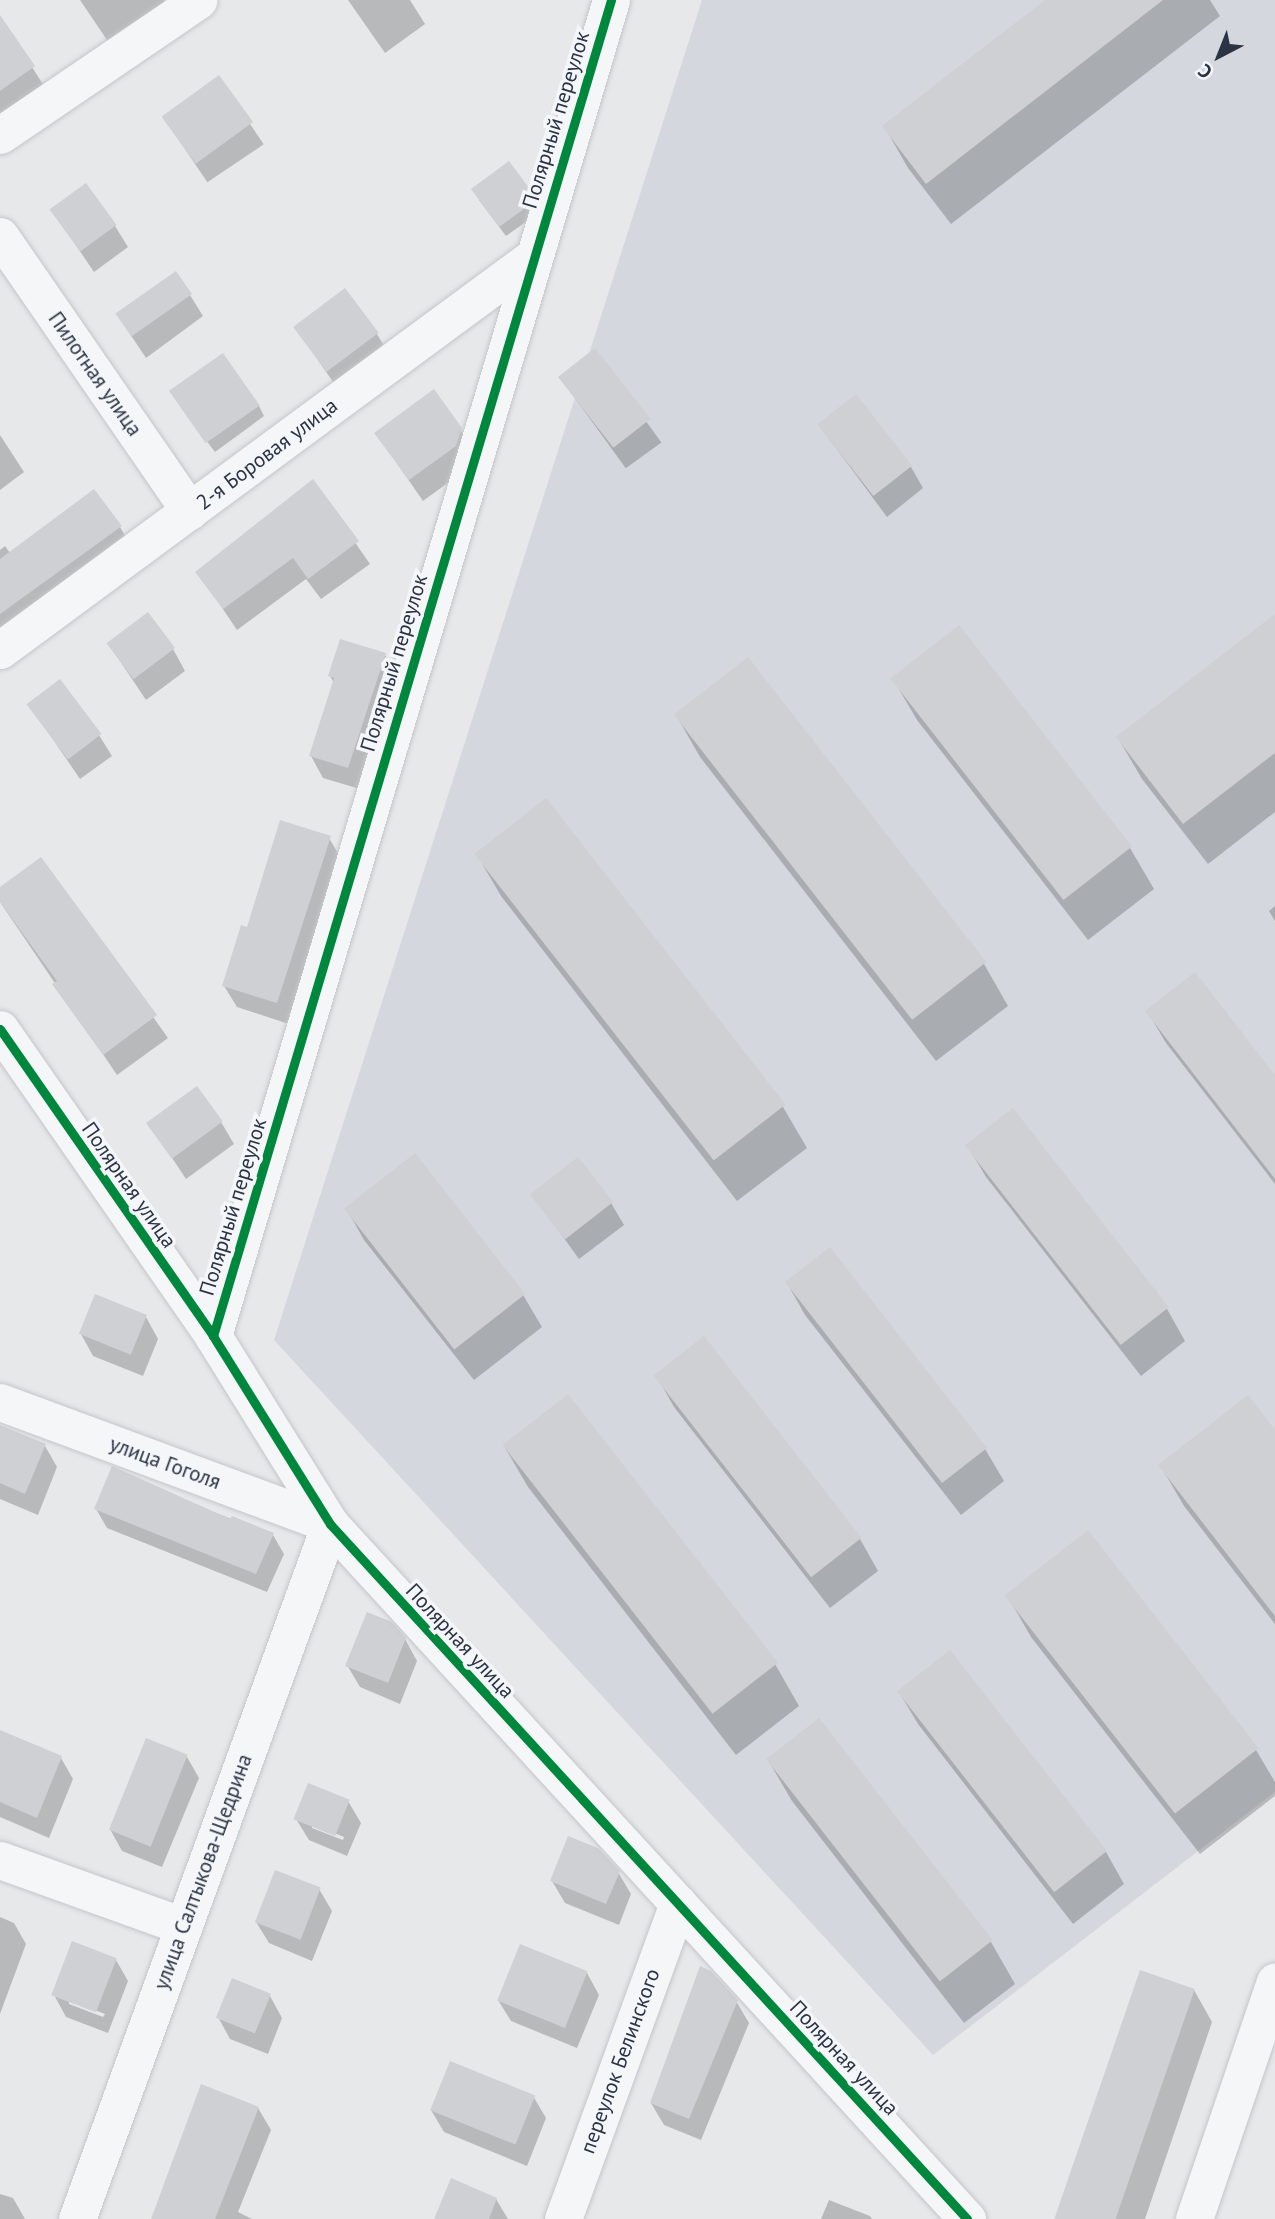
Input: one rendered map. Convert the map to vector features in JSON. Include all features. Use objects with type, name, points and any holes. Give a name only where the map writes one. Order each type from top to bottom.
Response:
[{"type":"street","points":[[0,135],[199,0]]},
{"type":"street","name":"Полярный переулок","points":[[212,1336],[611,0]]},
{"type":"street","name":"Пилотная улица","points":[[0,236],[190,511]]},
{"type":"street","name":"2-я Боровая улица","points":[[0,650],[533,257]]},
{"type":"street","name":"Полярная улица","points":[[0,1029],[212,1336],[330,1524],[967,2219]]},
{"type":"street","name":"улица Гоголя","points":[[0,1402],[330,1524]]},
{"type":"street","name":"улица Салтыкова-Щедрина","points":[[77,2219],[330,1524]]},
{"type":"street","points":[[0,1860],[183,1926]]},
{"type":"street","name":"переулок Белинского","points":[[563,2219],[678,1903]]},
{"type":"street","points":[[1194,2219],[1275,1981]]},
{"type":"shaded area","points":[[702,0],[1275,0],[1275,1792],[933,2055],[274,1340]]},
{"type":"building","points":[[1045,0],[1163,0],[926,184],[882,126]]},
{"type":"building","points":[[0,15],[35,66],[0,91]]},
{"type":"building","points":[[219,75],[253,122],[196,164],[162,117]]},
{"type":"building","points":[[509,161],[532,192],[528,206],[499,227],[471,189]]},
{"type":"building","points":[[86,183],[117,225],[80,252],[50,209]]},
{"type":"building","points":[[176,271],[192,294],[131,336],[115,313]]},
{"type":"building","points":[[345,288],[379,333],[327,372],[293,327]]},
{"type":"building","points":[[595,348],[650,419],[613,448],[558,377]]},
{"type":"building","points":[[223,353],[260,405],[206,443],[169,391]]},
{"type":"building","points":[[434,389],[462,428],[456,446],[409,480],[374,433]]},
{"type":"building","points":[[856,394],[912,466],[873,496],[817,424]]},
{"type":"building","points":[[313,479],[359,541],[308,579],[293,558],[223,609],[195,572]]},
{"type":"building","points":[[94,489],[122,526],[0,614],[0,559]]},
{"type":"building","points":[[148,612],[175,648],[134,679],[106,643]]},
{"type":"building","points":[[1275,614],[1275,753],[1183,824],[1116,737]]},
{"type":"building","points":[[959,625],[1132,846],[1063,900],[890,679]]},
{"type":"building","points":[[340,639],[386,653],[348,768],[309,756],[334,678],[328,676]]},
{"type":"building","points":[[748,657],[986,962],[912,1020],[674,715]]},
{"type":"building","points":[[60,679],[102,734],[68,759],[26,704]]},
{"type":"building","points":[[546,798],[785,1105],[714,1161],[474,854]]},
{"type":"building","points":[[280,820],[331,836],[277,1003],[222,986],[241,925],[247,927]]},
{"type":"building","points":[[41,857],[157,1015],[103,1055],[52,984],[57,981],[0,902],[0,887]]},
{"type":"building","points":[[1195,972],[1275,1075],[1275,1179],[1145,1011]]},
{"type":"building","points":[[197,1086],[223,1122],[172,1159],[146,1123]]},
{"type":"building","points":[[1013,1108],[1169,1307],[1121,1345],[965,1146]]},
{"type":"building","points":[[415,1153],[525,1294],[454,1349],[344,1208]]},
{"type":"building","points":[[578,1157],[613,1202],[565,1239],[530,1195]]},
{"type":"building","points":[[830,1247],[987,1448],[942,1483],[785,1282]]},
{"type":"building","points":[[95,1294],[147,1315],[131,1355],[79,1334]]},
{"type":"building","points":[[704,1336],[862,1538],[811,1577],[654,1375]]},
{"type":"building","points":[[568,1394],[778,1663],[713,1714],[503,1445]]},
{"type":"building","points":[[1248,1395],[1275,1430],[1275,1616],[1158,1465]]},
{"type":"building","points":[[0,1425],[46,1444],[25,1494],[0,1483]]},
{"type":"building","points":[[112,1466],[230,1519],[232,1516],[274,1533],[256,1574],[94,1509]]},
{"type":"building","points":[[1088,1530],[1259,1748],[1175,1814],[1004,1595]]},
{"type":"building","points":[[367,1612],[392,1622],[406,1638],[388,1683],[345,1666]]},
{"type":"building","points":[[950,1650],[1107,1851],[1054,1892],[897,1691]]},
{"type":"building","points":[[819,1718],[993,1940],[940,1981],[766,1759]]},
{"type":"building","points":[[0,1730],[62,1756],[37,1818],[0,1802]]},
{"type":"building","points":[[146,1738],[188,1755],[151,1847],[109,1830]]},
{"type":"building","points":[[308,1783],[350,1800],[335,1836],[293,1819]]},
{"type":"building","points":[[568,1836],[598,1848],[620,1871],[606,1904],[550,1881]]},
{"type":"building","points":[[275,1870],[321,1888],[301,1940],[255,1922]]},
{"type":"building","points":[[72,1941],[117,1958],[96,2012],[51,1995]]},
{"type":"building","points":[[520,1944],[588,1971],[565,2028],[497,2001]]},
{"type":"building","points":[[700,1966],[711,1971],[738,2000],[689,2119],[650,2103]]},
{"type":"building","points":[[1140,1970],[1195,1989],[1116,2219],[1054,2219]]},
{"type":"building","points":[[232,1978],[271,1994],[255,2034],[216,2018]]},
{"type":"building","points":[[450,2061],[535,2095],[515,2145],[430,2110]]},
{"type":"building","points":[[201,2084],[259,2107],[215,2219],[151,2219]]},
{"type":"building","points":[[451,2178],[497,2198],[489,2219],[434,2219]]},
{"type":"cycle path","points":[[213,1336],[611,0]]},
{"type":"cycle path","points":[[0,1029],[213,1336],[330,1524],[967,2219]]}]
